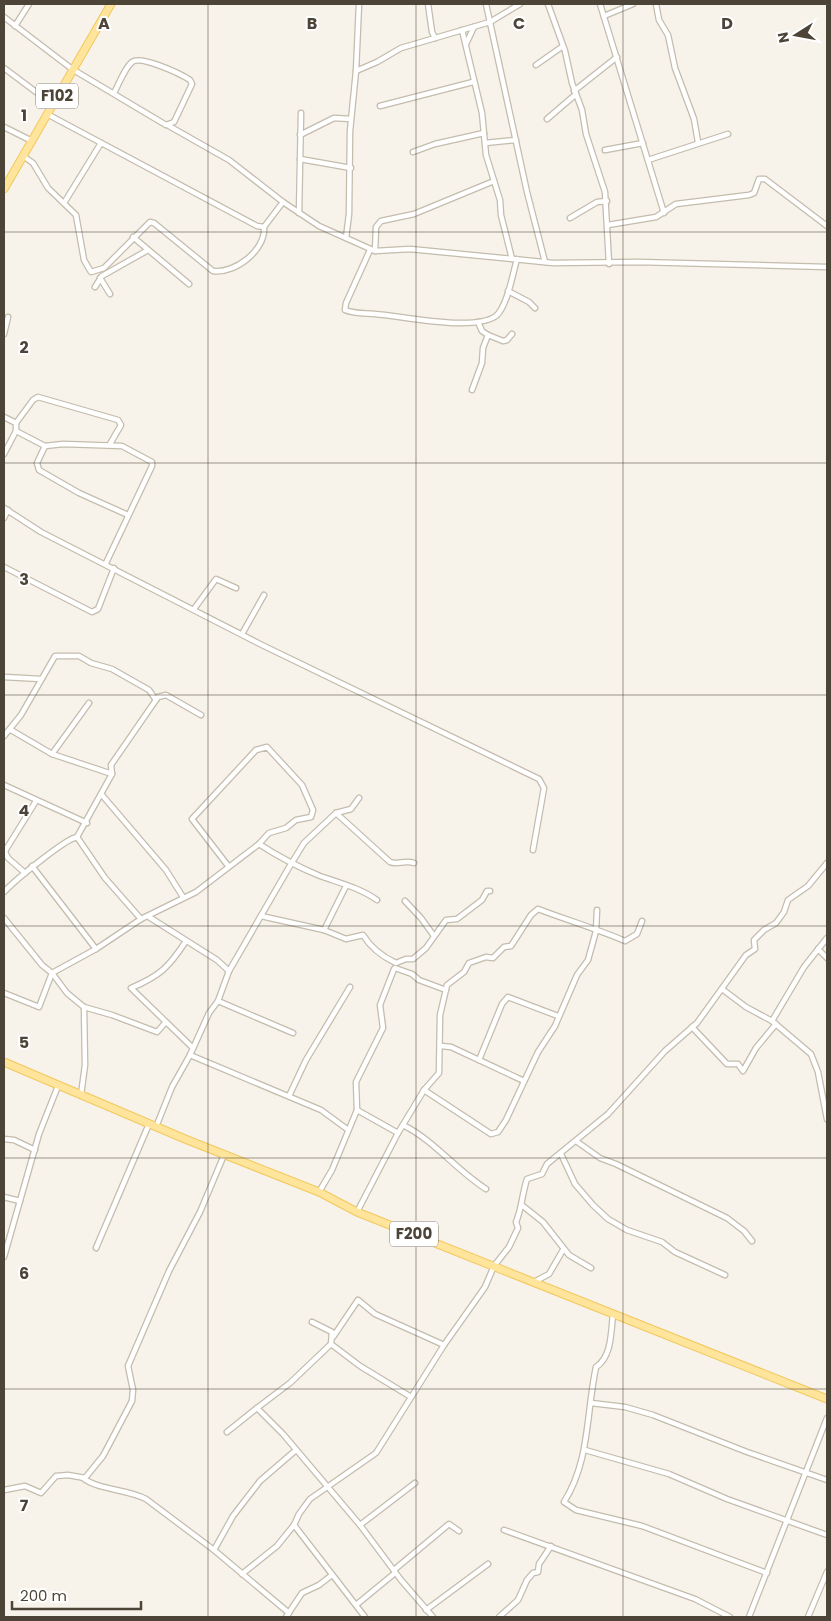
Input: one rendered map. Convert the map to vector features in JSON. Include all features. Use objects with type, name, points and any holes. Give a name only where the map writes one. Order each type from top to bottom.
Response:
[{"type":"main road","name":"F102","points":[[4,189],[111,4]]},
{"type":"main road","name":"F200","points":[[4,1062],[153,1126],[319,1192],[357,1212],[827,1399]]},
{"type":"street","points":[[15,26],[29,4]]},
{"type":"street","points":[[346,238],[349,214],[351,119],[356,71],[359,4]]},
{"type":"street","points":[[428,4],[432,32],[435,38]]},
{"type":"street","points":[[486,4],[545,262]]},
{"type":"street","points":[[356,71],[377,62],[401,48],[490,22],[520,4]]},
{"type":"street","points":[[548,4],[563,46],[607,201],[609,264]]},
{"type":"street","points":[[600,4],[664,213]]},
{"type":"street","points":[[604,16],[632,4]]},
{"type":"street","points":[[656,4],[659,20],[668,35],[675,68],[694,119],[698,142]]},
{"type":"street","points":[[4,17],[72,69],[229,160],[298,213],[319,226],[372,251],[410,249],[545,262],[609,264],[638,262],[827,267]]},
{"type":"street","points":[[466,46],[474,27]]},
{"type":"street","points":[[462,30],[485,143],[500,200],[501,215],[515,259],[508,291],[499,312],[487,321],[408,320],[346,310],[346,303],[372,251],[376,227],[381,221],[414,214],[494,181]]},
{"type":"street","points":[[536,65],[563,46]]},
{"type":"street","points":[[547,118],[617,57]]},
{"type":"street","points":[[114,93],[133,61],[139,60],[181,74],[190,80],[191,88],[174,122],[169,126]]},
{"type":"street","points":[[4,68],[36,92],[54,102]]},
{"type":"street","points":[[380,106],[474,82]]},
{"type":"street","points":[[298,213],[300,113]]},
{"type":"street","points":[[47,114],[218,207],[257,226],[264,226]]},
{"type":"street","points":[[300,136],[334,118],[351,119]]},
{"type":"street","points":[[4,127],[32,141]]},
{"type":"street","points":[[413,152],[435,144],[484,133]]},
{"type":"street","points":[[648,160],[698,142],[728,134]]},
{"type":"street","points":[[485,143],[516,140]]},
{"type":"street","points":[[64,203],[101,143]]},
{"type":"street","points":[[605,150],[643,143]]},
{"type":"street","points":[[23,156],[33,163],[48,188],[76,215],[84,260],[91,272],[104,268],[146,225],[154,223],[213,271],[220,272],[242,263],[255,252],[264,233],[264,226],[282,202]]},
{"type":"street","points":[[300,159],[351,168]]},
{"type":"street","points":[[608,225],[656,218],[676,204],[749,195],[754,193],[759,179],[765,179],[827,226]]},
{"type":"street","points":[[570,218],[597,202],[607,201]]},
{"type":"street","points":[[133,237],[188,284]]},
{"type":"street","points":[[95,287],[100,278],[148,250]]},
{"type":"street","points":[[100,278],[110,294]]},
{"type":"street","points":[[508,291],[529,302],[535,308]]},
{"type":"street","points":[[4,334],[8,318]]},
{"type":"street","points":[[478,322],[482,330],[488,335],[502,341],[507,340],[512,334]]},
{"type":"street","points":[[472,390],[482,363],[483,348],[488,335]]},
{"type":"street","points":[[4,454],[16,431],[16,423],[33,400],[38,397],[118,420],[121,425],[110,444]]},
{"type":"street","points":[[4,417],[16,423]]},
{"type":"street","points":[[16,431],[44,446],[110,444],[132,449],[151,460],[153,464],[106,563]]},
{"type":"street","points":[[44,446],[37,463],[39,470],[79,493],[128,515]]},
{"type":"street","points":[[4,518],[6,509],[41,532],[106,563],[354,691],[460,739],[542,781],[544,788],[533,850]]},
{"type":"street","points":[[4,567],[92,612],[98,609],[114,568]]},
{"type":"street","points":[[194,608],[216,579],[236,588]]},
{"type":"street","points":[[242,634],[264,594]]},
{"type":"street","points":[[4,736],[11,730],[55,656],[79,656],[131,678],[149,690],[156,700]]},
{"type":"street","points":[[4,677],[42,679]]},
{"type":"street","points":[[4,892],[32,866],[50,855],[70,838],[77,837],[87,823],[112,774],[111,765],[160,696],[166,695],[201,715]]},
{"type":"street","points":[[52,754],[89,703]]},
{"type":"street","points":[[11,730],[52,754],[112,774]]},
{"type":"street","points":[[4,993],[38,1007],[52,973],[96,949],[141,919],[149,917],[196,892],[229,867],[259,844],[269,833],[286,828],[296,820],[310,819],[313,814],[311,802],[302,785],[267,747],[256,750],[192,819],[229,867]]},
{"type":"street","points":[[4,785],[87,823]]},
{"type":"street","points":[[102,794],[166,870],[183,898]]},
{"type":"street","points":[[96,1248],[172,1086],[190,1055],[209,1013],[218,1001],[229,971],[291,864],[304,843],[336,813],[351,809],[359,798]]},
{"type":"street","points":[[24,873],[8,858],[4,850],[36,801]]},
{"type":"street","points":[[336,813],[390,862],[395,864],[406,860],[414,863]]},
{"type":"street","points":[[77,837],[105,878],[141,919]]},
{"type":"street","points":[[259,844],[291,864],[346,886],[364,890],[377,900]]},
{"type":"street","points":[[242,1574],[269,1554],[294,1525],[299,1514],[310,1499],[328,1489],[376,1453],[444,1345],[486,1287],[494,1266],[509,1247],[518,1228],[516,1222],[522,1206],[523,1190],[527,1180],[542,1174],[547,1164],[608,1114],[665,1051],[692,1027],[746,955],[755,949],[754,940],[776,922],[784,912],[788,900],[808,886],[827,863]]},
{"type":"street","points":[[32,866],[96,949]]},
{"type":"street","points":[[324,930],[346,886]]},
{"type":"street","points":[[261,916],[324,930],[346,939],[363,935],[384,957],[396,963],[406,959],[413,959],[426,948],[446,920],[457,919],[482,900],[486,891],[490,891]]},
{"type":"street","points":[[405,901],[434,936]]},
{"type":"street","points":[[357,1212],[398,1133],[424,1090],[439,1073],[440,1015],[447,985],[464,972],[470,963],[486,957],[493,958],[504,947],[511,946],[531,915],[538,909],[596,931],[611,933],[625,941],[637,934],[642,921]]},
{"type":"street","points":[[424,1090],[494,1134],[506,1120],[544,1041],[555,1026],[577,975],[588,960],[596,931],[597,910]]},
{"type":"street","points":[[149,917],[217,960],[229,971]]},
{"type":"street","points":[[4,920],[42,965],[52,973],[67,993],[84,1007],[112,1015],[157,1032],[165,1023]]},
{"type":"street","points":[[692,1027],[727,1064],[738,1064],[743,1071],[818,949],[827,938]]},
{"type":"street","points":[[186,941],[174,958],[156,977],[131,988],[165,1023],[193,1048]]},
{"type":"street","points":[[818,949],[827,958]]},
{"type":"street","points":[[319,1192],[332,1170],[347,1128],[356,1110],[356,1082],[383,1028],[380,1005],[396,963]]},
{"type":"street","points":[[394,969],[412,974],[419,980],[446,990]]},
{"type":"street","points":[[289,1096],[306,1060],[350,987]]},
{"type":"street","points":[[722,989],[737,1001],[774,1022],[811,1054],[821,1088],[827,1119]]},
{"type":"street","points":[[478,1060],[502,1004],[508,997],[558,1016]]},
{"type":"street","points":[[218,1001],[276,1027],[293,1032]]},
{"type":"street","points":[[81,1095],[85,1065],[84,1007]]},
{"type":"street","points":[[440,1046],[451,1046],[524,1081]]},
{"type":"street","points":[[190,1055],[321,1110],[347,1128]]},
{"type":"street","points":[[4,1257],[47,1110],[58,1086]]},
{"type":"street","points":[[821,1088],[827,1086]]},
{"type":"street","points":[[356,1110],[398,1133]]},
{"type":"street","points":[[403,1125],[428,1140],[471,1180],[486,1189]]},
{"type":"street","points":[[4,1139],[14,1140],[35,1150]]},
{"type":"street","points":[[576,1141],[600,1158],[616,1164],[674,1194],[711,1209],[737,1224],[752,1241]]},
{"type":"street","points":[[561,1154],[575,1184],[592,1205],[608,1219],[627,1230],[662,1242],[675,1252],[725,1275]]},
{"type":"street","points":[[83,1478],[103,1456],[132,1401],[133,1390],[128,1366],[169,1271],[200,1212],[224,1155]]},
{"type":"street","points":[[4,1197],[20,1200]]},
{"type":"street","points":[[522,1206],[543,1222],[563,1250],[591,1268]]},
{"type":"street","points":[[534,1282],[550,1274],[563,1250]]},
{"type":"street","points":[[227,1432],[290,1383],[332,1344],[333,1337],[358,1300],[375,1314],[444,1345]]},
{"type":"street","points":[[613,1314],[610,1341],[602,1363],[596,1367],[584,1438],[585,1450],[570,1492],[564,1502],[576,1510],[642,1526],[767,1573]]},
{"type":"street","points":[[312,1322],[332,1332],[333,1337]]},
{"type":"street","points":[[332,1344],[360,1366],[410,1397]]},
{"type":"street","points":[[591,1403],[625,1407],[653,1415],[827,1480]]},
{"type":"street","points":[[257,1408],[296,1450],[360,1526],[432,1617]]},
{"type":"street","points":[[749,1617],[827,1418]]},
{"type":"street","points":[[214,1550],[233,1516],[260,1481],[296,1450]]},
{"type":"street","points":[[585,1450],[669,1474],[727,1499],[827,1535]]},
{"type":"street","points":[[4,1490],[25,1486],[41,1493],[56,1476],[68,1475],[83,1478],[92,1484],[134,1493],[146,1499],[214,1550],[287,1615],[302,1593],[319,1585],[332,1575]]},
{"type":"street","points":[[360,1526],[415,1482]]},
{"type":"street","points":[[356,1605],[449,1524],[459,1531]]},
{"type":"street","points":[[294,1525],[364,1615],[356,1617]]},
{"type":"street","points":[[504,1530],[695,1599],[730,1617]]},
{"type":"street","points":[[499,1617],[518,1600],[527,1580],[533,1573],[538,1572],[539,1564],[551,1546]]},
{"type":"street","points":[[426,1610],[488,1564]]},
{"type":"street","points":[[808,1617],[827,1572]]}]
